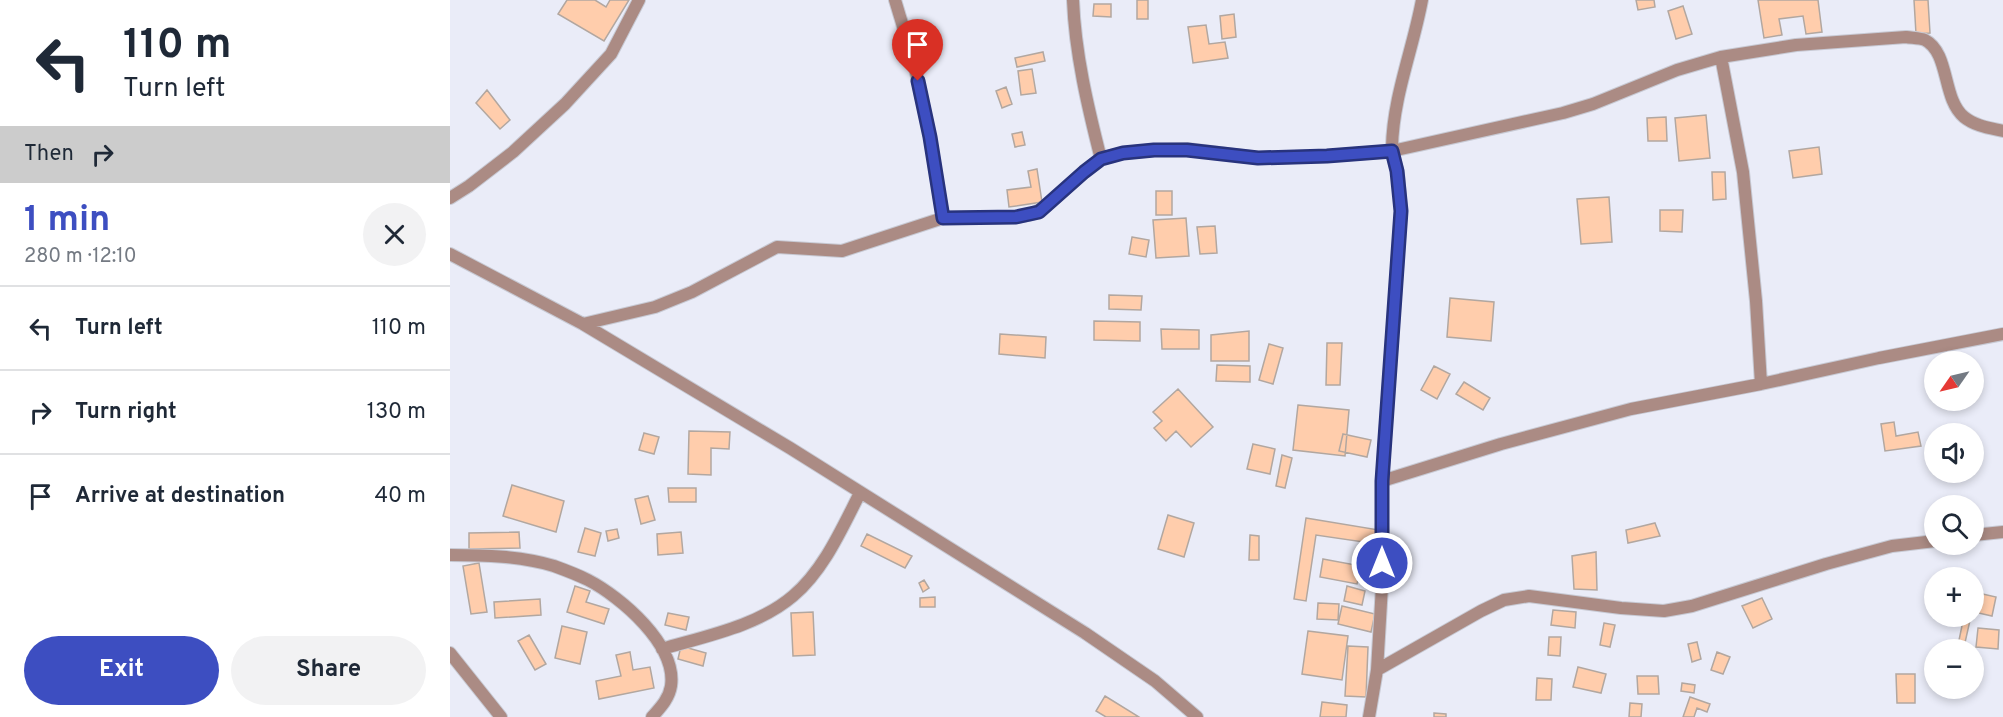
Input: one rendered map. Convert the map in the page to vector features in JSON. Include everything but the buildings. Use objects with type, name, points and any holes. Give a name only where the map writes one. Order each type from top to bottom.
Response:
[{"type":"street","points":[[450,198],[513,152],[565,104],[611,54],[639,0]]},
{"type":"street","points":[[896,0],[914,63],[930,137],[943,218]]},
{"type":"street","points":[[1073,0],[1090,118],[1101,159]]},
{"type":"street","points":[[1369,717],[1377,670],[1382,586],[1382,481],[1401,211],[1397,171],[1392,151],[1393,129],[1398,98],[1416,33],[1422,0]]},
{"type":"street","points":[[583,324],[655,307],[692,292],[777,247],[842,251],[943,218],[1016,217],[1039,212],[1101,159],[1123,153],[1187,150],[1258,158],[1392,151],[1563,113],[1593,104],[1677,70],[1721,57],[1796,45],[1906,37],[1924,40],[1935,49],[1952,101],[1963,117],[1976,124],[2003,131]]},
{"type":"street","points":[[1721,57],[1743,172],[1756,301],[1761,384]]},
{"type":"street","points":[[450,254],[583,324],[790,448],[1085,633],[1155,681],[1197,717]]},
{"type":"street","points":[[1382,481],[1631,409],[2003,334]]},
{"type":"street","points":[[662,649],[757,617],[777,608],[794,595],[814,573],[838,535],[860,493]]},
{"type":"street","points":[[1984,534],[2003,532]]},
{"type":"street","points":[[1377,670],[1504,600],[1529,596],[1664,611],[1692,606],[1892,546],[1924,542]]},
{"type":"street","points":[[450,555],[518,559],[553,566],[589,580],[620,601],[637,617],[662,649],[671,670],[671,688],[667,699],[652,717]]},
{"type":"street","points":[[450,653],[501,717]]},
{"type":"route","points":[[918,81],[943,218],[1016,217],[1039,212],[1101,159],[1123,153],[1187,150],[1258,158],[1392,151],[1397,171],[1401,211],[1382,481],[1382,563]]}]
